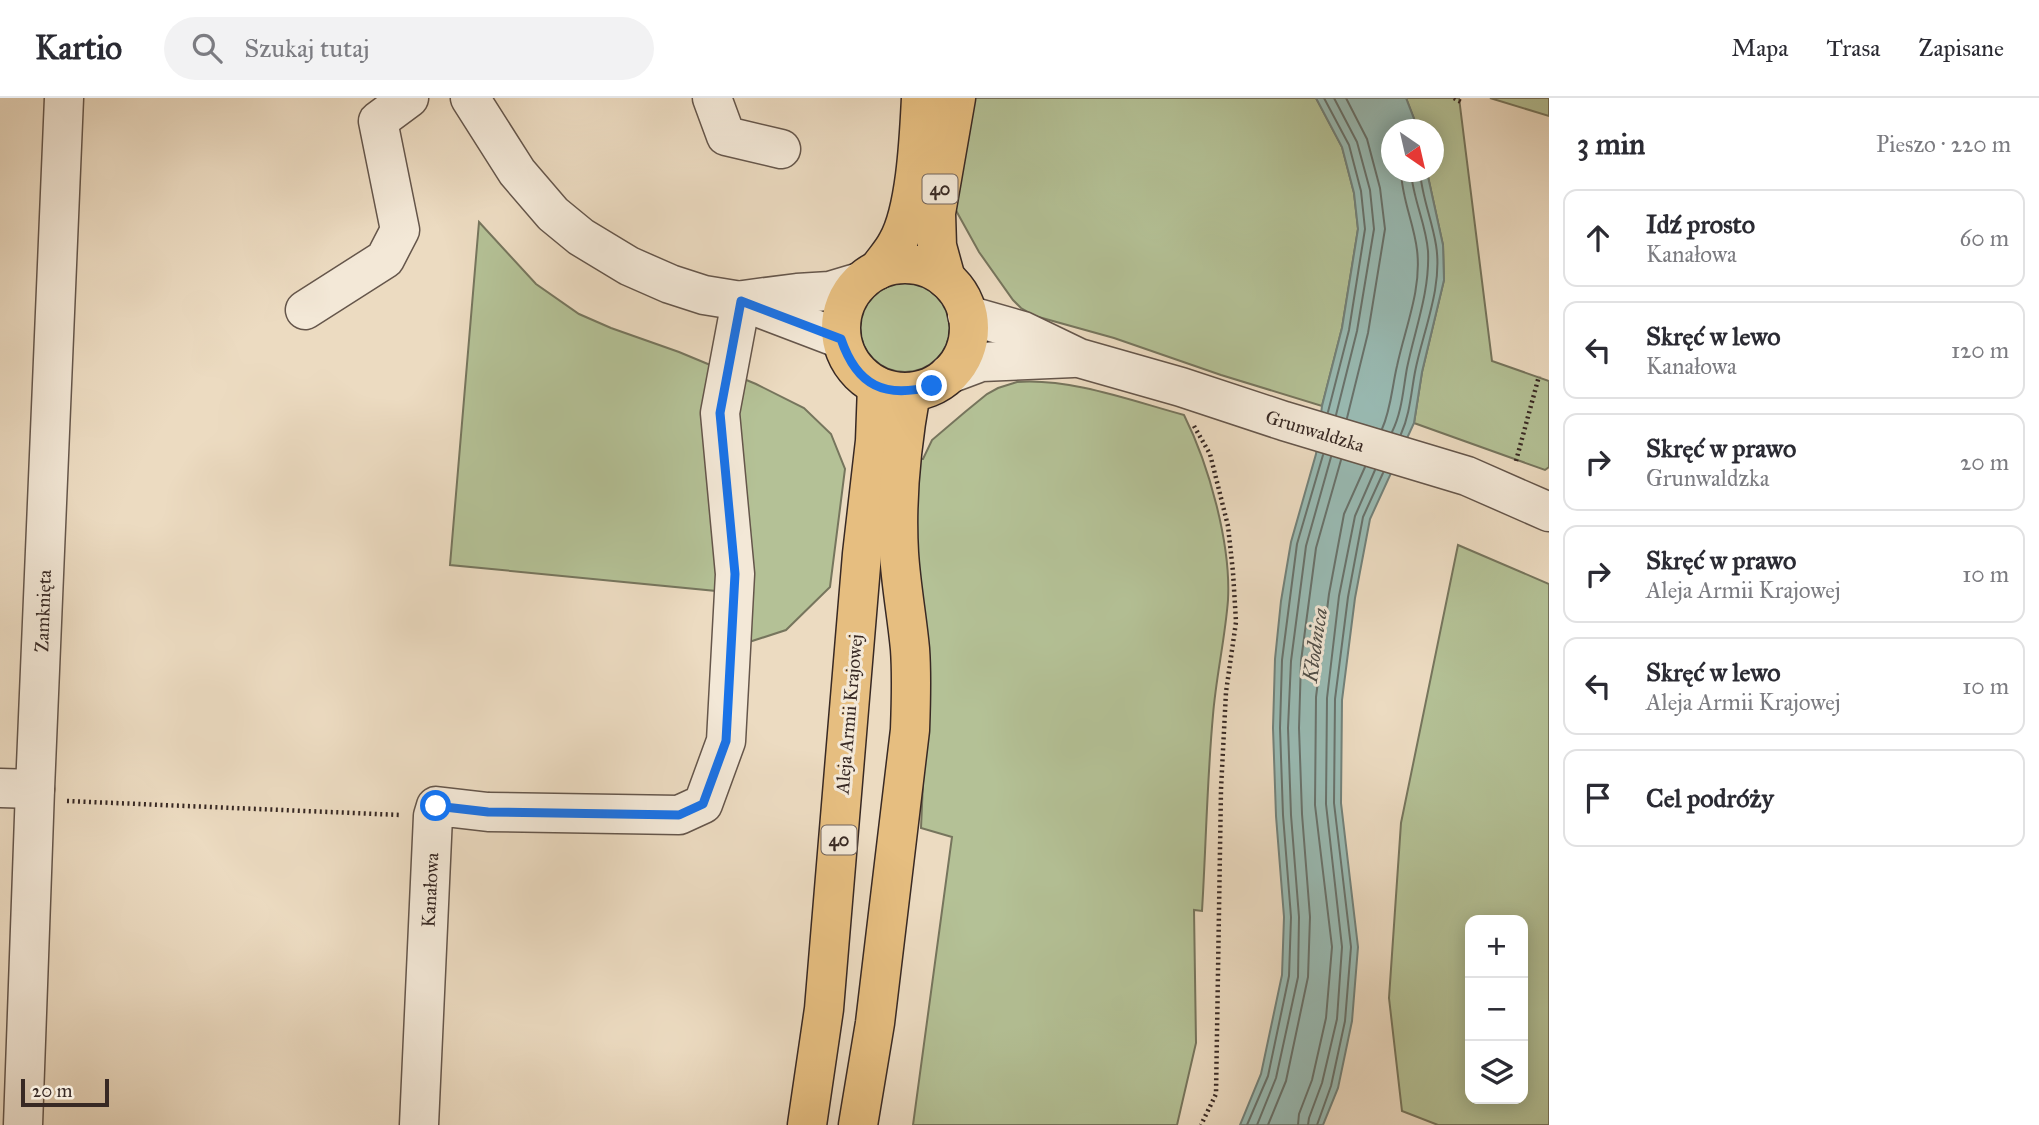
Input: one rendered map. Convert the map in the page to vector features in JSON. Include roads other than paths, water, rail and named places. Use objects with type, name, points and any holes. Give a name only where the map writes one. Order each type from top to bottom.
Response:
[{"type":"main road","name":"40","points":[[841,339],[841,320],[847,300],[898,243],[909,211],[921,98]]},
{"type":"main road","name":"40","points":[[956,98],[936,213],[937,246],[946,279],[960,295],[967,315]]},
{"type":"main road","points":[[869,276],[899,264],[928,268],[946,279]]},
{"type":"main road","points":[[841,339],[848,359],[860,375],[894,389],[932,386],[950,374],[962,357],[968,336],[967,315]]},
{"type":"main road","points":[[858,1125],[875,1023],[910,730],[910,649],[901,580],[899,516],[906,417],[894,389]]},
{"type":"main road","name":"Aleja Armii Krajowej","points":[[807,1125],[824,1009],[862,554],[875,441],[894,389]]},
{"type":"street","name":"Zamknięta","points":[[23,1125],[30,982],[18,788],[64,98]]},
{"type":"street","points":[[305,310],[385,259],[400,230],[377,121],[409,98]]},
{"type":"street","points":[[712,98],[726,136],[781,149]]},
{"type":"street","points":[[484,103],[517,172],[553,214],[581,237],[629,266],[670,284],[704,295],[741,301],[841,339]]},
{"type":"street","points":[[741,301],[830,291],[869,276]]},
{"type":"street","name":"Kanałowa","points":[[419,1125],[433,816],[436,806],[488,812],[679,815],[703,804],[726,741],[735,574],[720,413],[741,301]]},
{"type":"street","name":"Grunwaldzka","points":[[967,315],[1023,331],[1079,358],[1467,476],[1549,512]]},
{"type":"street","name":"Grunwaldzka","points":[[950,374],[981,362],[1079,358]]},
{"type":"water","name":"Kłodnica","points":[[1316,98],[1406,98],[1414,119],[1381,119],[1381,182],[1429,182],[1443,245],[1444,280],[1422,372],[1414,423],[1370,519],[1355,598],[1342,700],[1341,803],[1358,947],[1352,1021],[1338,1088],[1323,1125],[1240,1125],[1261,1074],[1282,975],[1284,917],[1276,816],[1273,728],[1275,659],[1291,542],[1316,454],[1322,406],[1342,328],[1358,229],[1354,193],[1342,147]]}]
